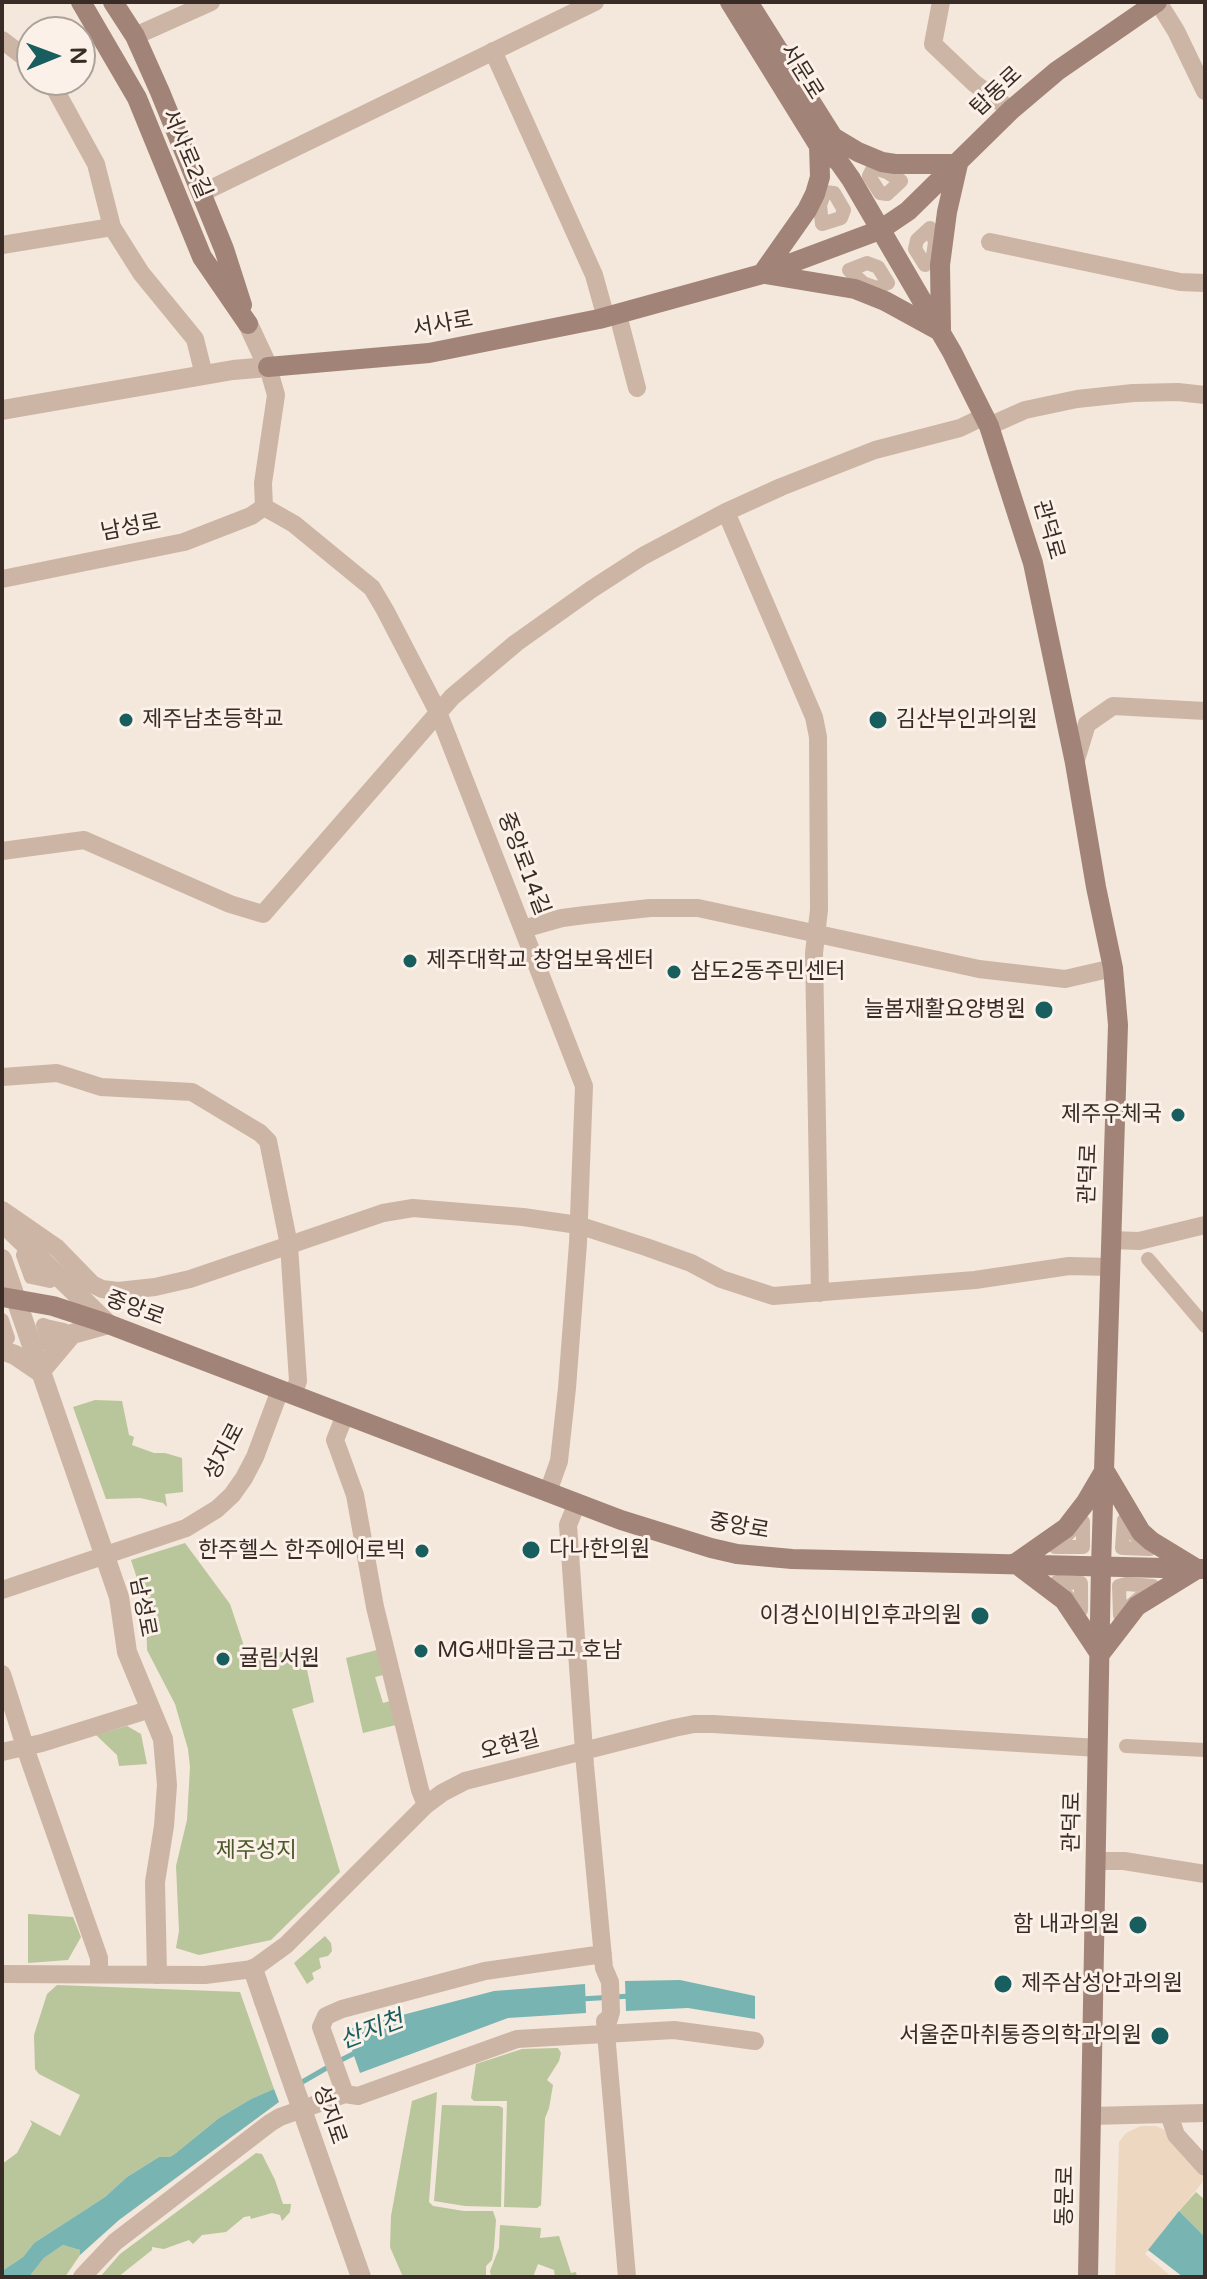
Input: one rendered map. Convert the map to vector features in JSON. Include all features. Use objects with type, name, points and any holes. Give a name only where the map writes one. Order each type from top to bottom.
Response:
[{"type":"main road","name":"서사로2길","points":[[81,2],[137,98],[202,257],[248,324]]},
{"type":"main road","name":"서사로2길","points":[[113,2],[135,36],[202,193],[248,324]]},
{"type":"main road","name":"서문로","points":[[730,2],[826,141]]},
{"type":"main road","name":"서문로","points":[[748,2],[880,230]]},
{"type":"main road","name":"탑동로","points":[[880,230],[908,211],[1011,110],[1057,71],[1157,2]]},
{"type":"main road","points":[[826,141],[882,162],[958,164],[947,212],[940,265],[941,332],[885,301],[855,289],[762,274],[815,194],[826,141]]},
{"type":"main road","name":"서사로","points":[[268,367],[429,353],[612,316],[762,274],[880,230]]},
{"type":"main road","name":"관덕로","points":[[880,230],[941,332],[987,421],[1033,563],[1075,763],[1113,968],[1118,1025],[1101,1566],[1091,2116]]},
{"type":"main road","name":"중앙로","points":[[8,1298],[53,1306],[108,1324],[577,1503],[672,1537],[737,1554],[792,1559],[1201,1569]]},
{"type":"main road","points":[[1104,1469],[1066,1528],[1053,1540],[1015,1563],[1064,1600],[1100,1654],[1137,1606],[1149,1596],[1201,1569]]},
{"type":"main road","points":[[1104,1469],[1122,1505],[1141,1532],[1151,1541],[1201,1569]]},
{"type":"main road","name":"동문로","points":[[1088,2277],[1091,2116]]},
{"type":"street","points":[[135,36],[211,2]]},
{"type":"street","points":[[202,193],[595,2]]},
{"type":"street","points":[[941,2],[933,44],[974,83],[1011,110]]},
{"type":"street","points":[[1157,2],[1176,31],[1205,91]]},
{"type":"street","points":[[493,51],[612,316],[637,388]]},
{"type":"street","points":[[59,96],[96,164],[112,227],[141,273],[195,339],[204,375]]},
{"type":"street","points":[[2,245],[112,227]]},
{"type":"street","points":[[990,242],[1180,282],[1205,283]]},
{"type":"street","name":"서사로2길","points":[[248,324],[268,367]]},
{"type":"street","points":[[264,507],[263,483],[276,395],[268,367]]},
{"type":"street","name":"서사로","points":[[2,410],[268,367]]},
{"type":"street","points":[[2,851],[84,840],[230,904],[263,914],[438,712],[516,643],[643,556],[726,512],[875,450],[1077,399],[1133,393],[1205,395]]},
{"type":"street","name":"남성로","points":[[2,579],[184,542],[251,516],[264,507]]},
{"type":"street","name":"중앙로14길","points":[[264,507],[294,524],[372,588],[438,712],[584,1086],[568,1374],[559,1461],[548,1492]]},
{"type":"street","points":[[726,512],[814,717],[818,737],[819,910],[815,934],[815,1075],[820,1293]]},
{"type":"street","points":[[1075,763],[1087,724],[1113,706],[1205,711]]},
{"type":"street","points":[[523,929],[562,918],[676,907],[714,910],[921,959],[1037,976],[1065,979],[1113,968]]},
{"type":"street","points":[[2,1077],[57,1073],[101,1087],[192,1092],[260,1133],[271,1146],[289,1245],[298,1381],[286,1392]]},
{"type":"street","points":[[2,1210],[57,1248],[74,1262],[92,1284],[118,1291],[181,1282],[383,1213],[413,1208],[578,1225],[691,1263],[721,1279],[773,1296],[988,1278],[1069,1266],[1110,1267]]},
{"type":"street","points":[[2,1223],[108,1324]]},
{"type":"street","name":"남성로","points":[[2,1223],[5,1238],[2,1256],[8,1298],[40,1372],[105,1554],[119,1597],[127,1652],[163,1739],[167,1770],[164,1826],[155,1882],[157,1974]]},
{"type":"street","points":[[1111,1240],[1139,1241],[1205,1225]]},
{"type":"street","points":[[1148,1259],[1205,1326]]},
{"type":"street","points":[[2,1320],[8,1338],[2,1336]]},
{"type":"street","points":[[2,1350],[40,1372],[72,1334],[108,1324]]},
{"type":"street","name":"성지로","points":[[2,1590],[186,1528],[217,1509],[232,1495],[255,1457],[286,1392]]},
{"type":"street","points":[[345,1415],[335,1440],[355,1495],[375,1607],[426,1805]]},
{"type":"street","points":[[577,1503],[568,1525],[627,2277]]},
{"type":"street","points":[[2,1674],[99,1958],[99,1974]]},
{"type":"street","points":[[2,1752],[151,1709]]},
{"type":"street","name":"오현길","points":[[2,1974],[228,1974],[253,1969],[306,1926],[426,1805],[463,1782],[694,1724],[1098,1748]]},
{"type":"street","points":[[1126,1746],[1205,1750]]},
{"type":"street","points":[[1096,1861],[1124,1861],[1205,1874]]},
{"type":"street","name":"성지로","points":[[253,1969],[361,2277]]},
{"type":"street","points":[[604,1972],[485,1971],[342,2009],[326,2016],[321,2027],[342,2087],[358,2096],[517,2039],[607,2020],[755,2041]]},
{"type":"street","points":[[82,2277],[115,2242],[270,2123],[342,2087]]},
{"type":"street","points":[[1091,2116],[1205,2113]]},
{"type":"street","points":[[1169,2114],[1172,2129],[1205,2167]]},
{"type":"green space","points":[[95,1400],[122,1401],[129,1435],[134,1437],[132,1445],[182,1458],[183,1492],[165,1494],[167,1507],[163,1503],[140,1498],[106,1499],[73,1407]]},
{"type":"green space","name":"제주성지","points":[[185,1543],[230,1604],[246,1652],[251,1655],[292,1651],[302,1647],[314,1702],[292,1709],[340,1872],[271,1940],[199,1955],[176,1948],[179,1931],[176,1866],[187,1820],[188,1749],[175,1704],[147,1650],[146,1606],[131,1560]]},
{"type":"green space","points":[[377,1650],[383,1675],[375,1677],[383,1703],[390,1701],[396,1725],[363,1733],[346,1658]]},
{"type":"green space","points":[[127,1726],[141,1734],[147,1764],[119,1766],[117,1755],[96,1735]]},
{"type":"green space","points":[[28,1914],[73,1917],[81,1937],[68,1960],[28,1963]]},
{"type":"green space","points":[[325,1936],[331,1943],[332,1951],[328,1956],[319,1958],[321,1968],[312,1973],[314,1979],[307,1984],[294,1963]]},
{"type":"green space","points":[[57,1985],[240,1992],[274,2089],[219,2118],[170,2157],[159,2157],[127,2177],[105,2197],[34,2243],[23,2257],[2,2271],[2,2164],[17,2153],[32,2124],[30,2120],[60,2136],[80,2095],[35,2069],[34,2035],[47,1994]]},
{"type":"green space","points":[[558,2048],[561,2053],[547,2080],[553,2085],[545,2118],[541,2205],[537,2208],[504,2207],[507,2101],[474,2101],[471,2098],[476,2064],[522,2049]]},
{"type":"green space","points":[[437,2092],[429,2202],[433,2206],[464,2211],[493,2211],[496,2220],[494,2248],[492,2260],[486,2266],[486,2277],[403,2277],[390,2247],[391,2216],[412,2101]]},
{"type":"green space","points":[[442,2105],[503,2108],[501,2207],[434,2201]]},
{"type":"green space","points":[[256,2153],[262,2154],[283,2204],[291,2204],[290,2212],[282,2221],[280,2215],[272,2213],[251,2219],[250,2216],[244,2217],[226,2232],[202,2235],[193,2244],[189,2240],[164,2249],[152,2247],[118,2277],[100,2277],[120,2254]]},
{"type":"green space","points":[[1196,2192],[1205,2200],[1205,2237],[1179,2211]]},
{"type":"green space","points":[[500,2225],[541,2228],[540,2238],[559,2236],[571,2273],[576,2272],[577,2277],[555,2277],[554,2270],[538,2264],[533,2277],[491,2277],[490,2271],[499,2248]]},
{"type":"green space","points":[[63,2245],[80,2250],[80,2255],[65,2277],[29,2277],[44,2258]]},
{"type":"shaded area","points":[[1141,2126],[1156,2126],[1165,2130],[1170,2141],[1205,2179],[1145,2254],[1172,2277],[1115,2277],[1119,2142],[1126,2133]]},
{"type":"water","points":[[680,1980],[755,1996],[755,2019],[688,2008],[626,2011],[625,1981]]},
{"type":"water","points":[[585,1984],[586,2013],[508,2018],[360,2073],[345,2030],[494,1991]]},
{"type":"water","points":[[274,2089],[279,2102],[119,2220],[80,2255],[80,2250],[63,2245],[44,2258],[29,2277],[2,2277],[2,2271],[23,2257],[34,2243],[105,2197],[127,2177],[159,2157],[170,2157],[219,2118]]},
{"type":"water","points":[[1179,2211],[1205,2237],[1205,2277],[1183,2277],[1148,2250]]},
{"type":"waterway","name":"산지천","points":[[581,1999],[631,1996]]},
{"type":"waterway","name":"산지천","points":[[339,2061],[359,2051]]},
{"type":"waterway","name":"산지천","points":[[297,2085],[330,2066]]},
{"type":"place","name":"제주남초등학교","points":[[126,720]]},
{"type":"place","name":"김산부인과의원","points":[[878,720]]},
{"type":"place","name":"제주대학교 창업보육센터","points":[[410,961]]},
{"type":"place","name":"삼도2동주민센터","points":[[674,972]]},
{"type":"place","name":"늘봄재활요양병원","points":[[1044,1010]]},
{"type":"place","name":"제주우체국","points":[[1178,1115]]},
{"type":"place","name":"다나한의원","points":[[531,1550]]},
{"type":"place","name":"한주헬스 한주에어로빅","points":[[422,1551]]},
{"type":"place","name":"이경신이비인후과의원","points":[[980,1616]]},
{"type":"place","name":"MG새마을금고 호남","points":[[421,1651]]},
{"type":"place","name":"귤림서원","points":[[223,1659]]},
{"type":"place","name":"함 내과의원","points":[[1138,1925]]},
{"type":"place","name":"제주삼성안과의원","points":[[1003,1984]]},
{"type":"place","name":"서울준마취통증의학과의원","points":[[1160,2036]]}]
